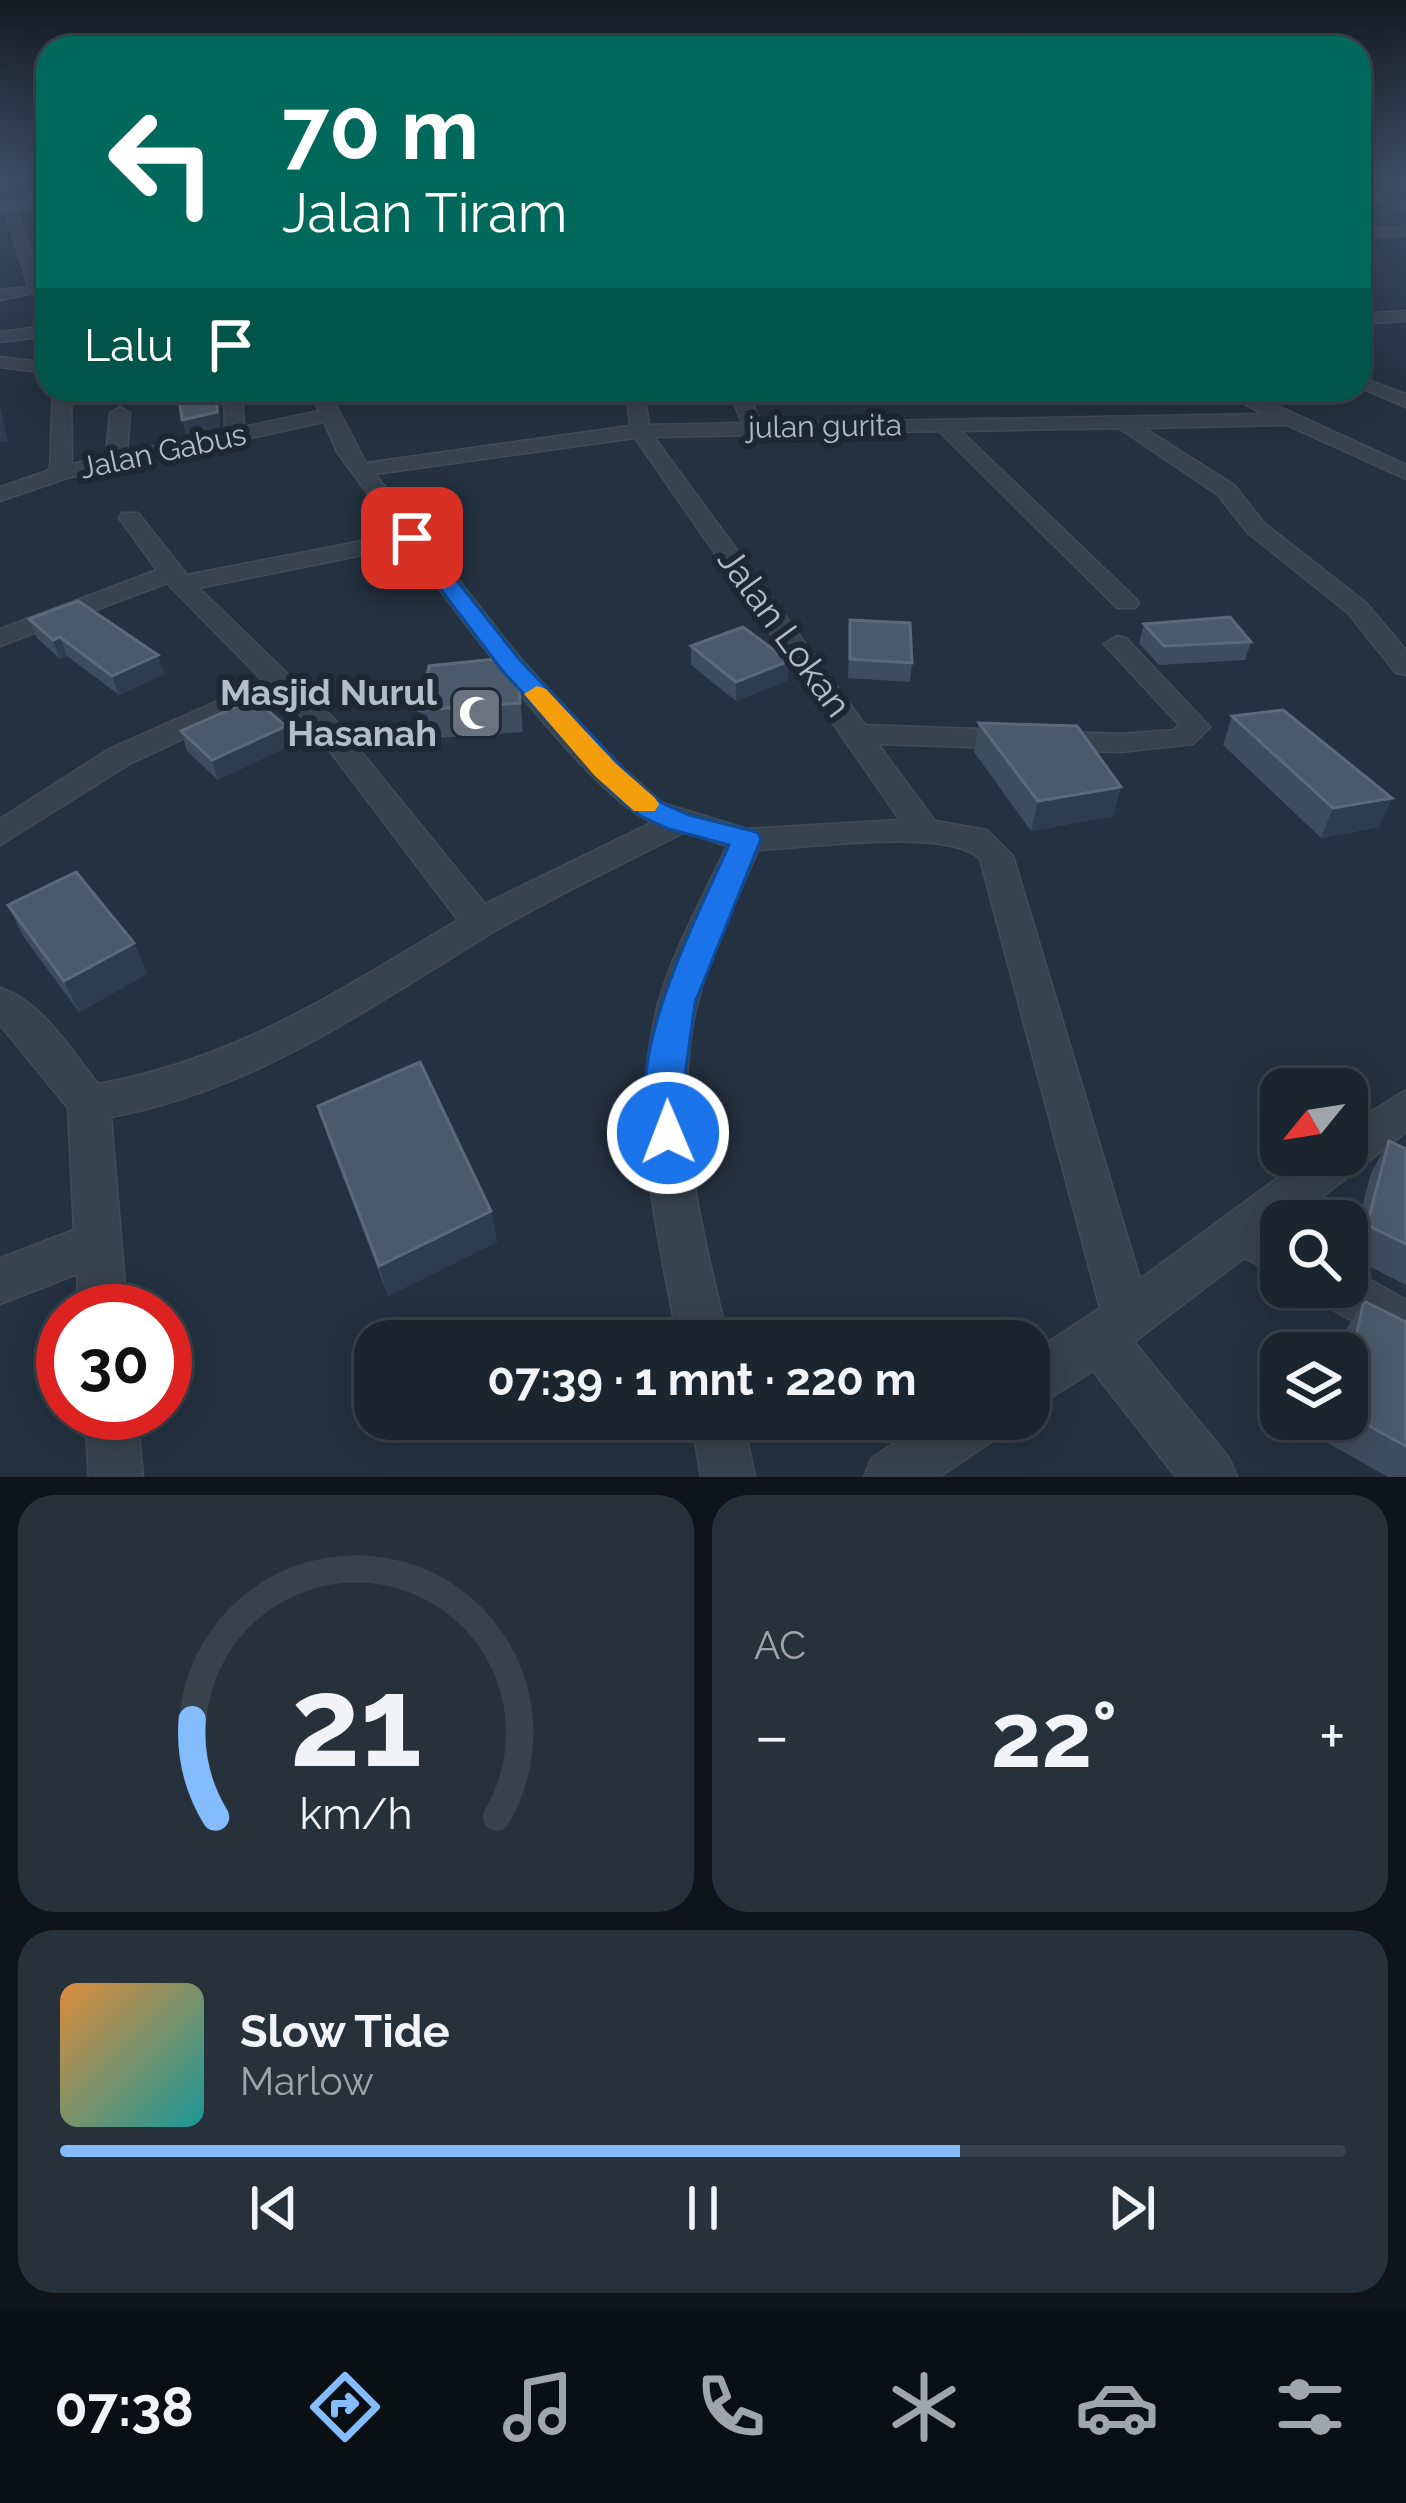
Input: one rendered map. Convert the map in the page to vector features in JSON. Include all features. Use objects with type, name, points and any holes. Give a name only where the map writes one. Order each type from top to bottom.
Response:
[{"type":"street","points":[[21,251],[22,267],[36,282]]},
{"type":"street","points":[[0,295],[36,291]]},
{"type":"street","points":[[1371,318],[1406,316]]},
{"type":"street","points":[[0,337],[36,332]]},
{"type":"street","points":[[0,362],[36,366]]},
{"type":"street","points":[[1371,381],[1406,379]]},
{"type":"street","points":[[1371,387],[1406,401]]},
{"type":"street","points":[[1384,392],[1406,390]]},
{"type":"street","points":[[61,473],[62,402]]},
{"type":"street","points":[[232,402],[236,434]]},
{"type":"street","points":[[636,402],[640,431]]},
{"type":"street","points":[[743,402],[753,426]]},
{"type":"street","points":[[1255,402],[1406,473]]},
{"type":"street","points":[[324,403],[361,470],[510,664],[605,770],[651,810],[746,839],[968,835],[996,856],[1113,1328],[1210,1477]]},
{"type":"street","name":"Jalan Gabus","points":[[0,494],[61,473],[236,434],[324,403]]},
{"type":"street","points":[[116,461],[120,412]]},
{"type":"street","name":"julan gurita","points":[[361,470],[640,431],[1291,419]]},
{"type":"street","points":[[944,425],[1126,603]]},
{"type":"street","points":[[1127,425],[1226,490],[1256,528],[1357,608],[1406,667]]},
{"type":"street","name":"Jalan Lokan","points":[[640,431],[927,834]]},
{"type":"street","points":[[130,518],[178,578],[327,728],[479,923]]},
{"type":"street","points":[[0,638],[178,578],[412,538]]},
{"type":"street","points":[[859,734],[1120,743],[1182,738],[1191,732],[1195,727],[1191,721],[1117,644]]},
{"type":"street","points":[[0,834],[120,756],[282,682]]},
{"type":"street","points":[[89,1103],[146,1096],[220,1074],[294,1040],[479,923],[680,822]]},
{"type":"street","points":[[699,1320],[672,1176],[664,1090],[677,1003],[746,839]]},
{"type":"street","points":[[0,1003],[27,1025],[89,1103],[102,1284]]},
{"type":"street","points":[[1368,1137],[1406,1108]]},
{"type":"street","points":[[1302,1200],[1324,1176]]},
{"type":"street","points":[[0,1281],[98,1243]]},
{"type":"street","points":[[1050,1371],[1113,1328],[1260,1243]]},
{"type":"street","points":[[1368,1305],[1406,1327]]},
{"type":"street","points":[[113,1440],[116,1477]]},
{"type":"street","points":[[721,1440],[728,1477]]},
{"type":"street","points":[[891,1477],[946,1440]]},
{"type":"building","points":[[180,402],[217,402],[217,412],[182,420]]},
{"type":"building","points":[[78,601],[158,655],[112,676],[60,637],[53,640],[29,619]]},
{"type":"building","points":[[1230,617],[1251,642],[1164,646],[1144,624]]},
{"type":"building","points":[[850,620],[910,623],[912,663],[850,659]]},
{"type":"building","points":[[743,627],[789,661],[736,682],[691,646]]},
{"type":"building","points":[[505,658],[518,675],[520,703],[420,710],[429,666]]},
{"type":"building","points":[[254,699],[286,726],[212,760],[181,731]]},
{"type":"building","points":[[1283,710],[1392,798],[1333,808],[1232,716]]},
{"type":"building","points":[[979,723],[1077,726],[1121,787],[1038,801]]},
{"type":"building","points":[[76,872],[134,943],[64,981],[8,905]]},
{"type":"building","points":[[420,1062],[491,1211],[379,1266],[318,1106]]},
{"type":"building","points":[[1389,1141],[1406,1149],[1406,1244],[1368,1225]]},
{"type":"building","points":[[1368,1303],[1406,1322],[1406,1446],[1368,1425],[1368,1332],[1357,1332]]},
{"type":"slow traffic","points":[[537,694],[605,770],[645,804]]},
{"type":"place","name":"Masjid Nurul Hasanah","points":[[476,713]]},
{"type":"route","points":[[412,538],[510,664],[628,791],[651,810],[680,822],[746,839],[677,1003],[664,1090],[668,1133]]}]
